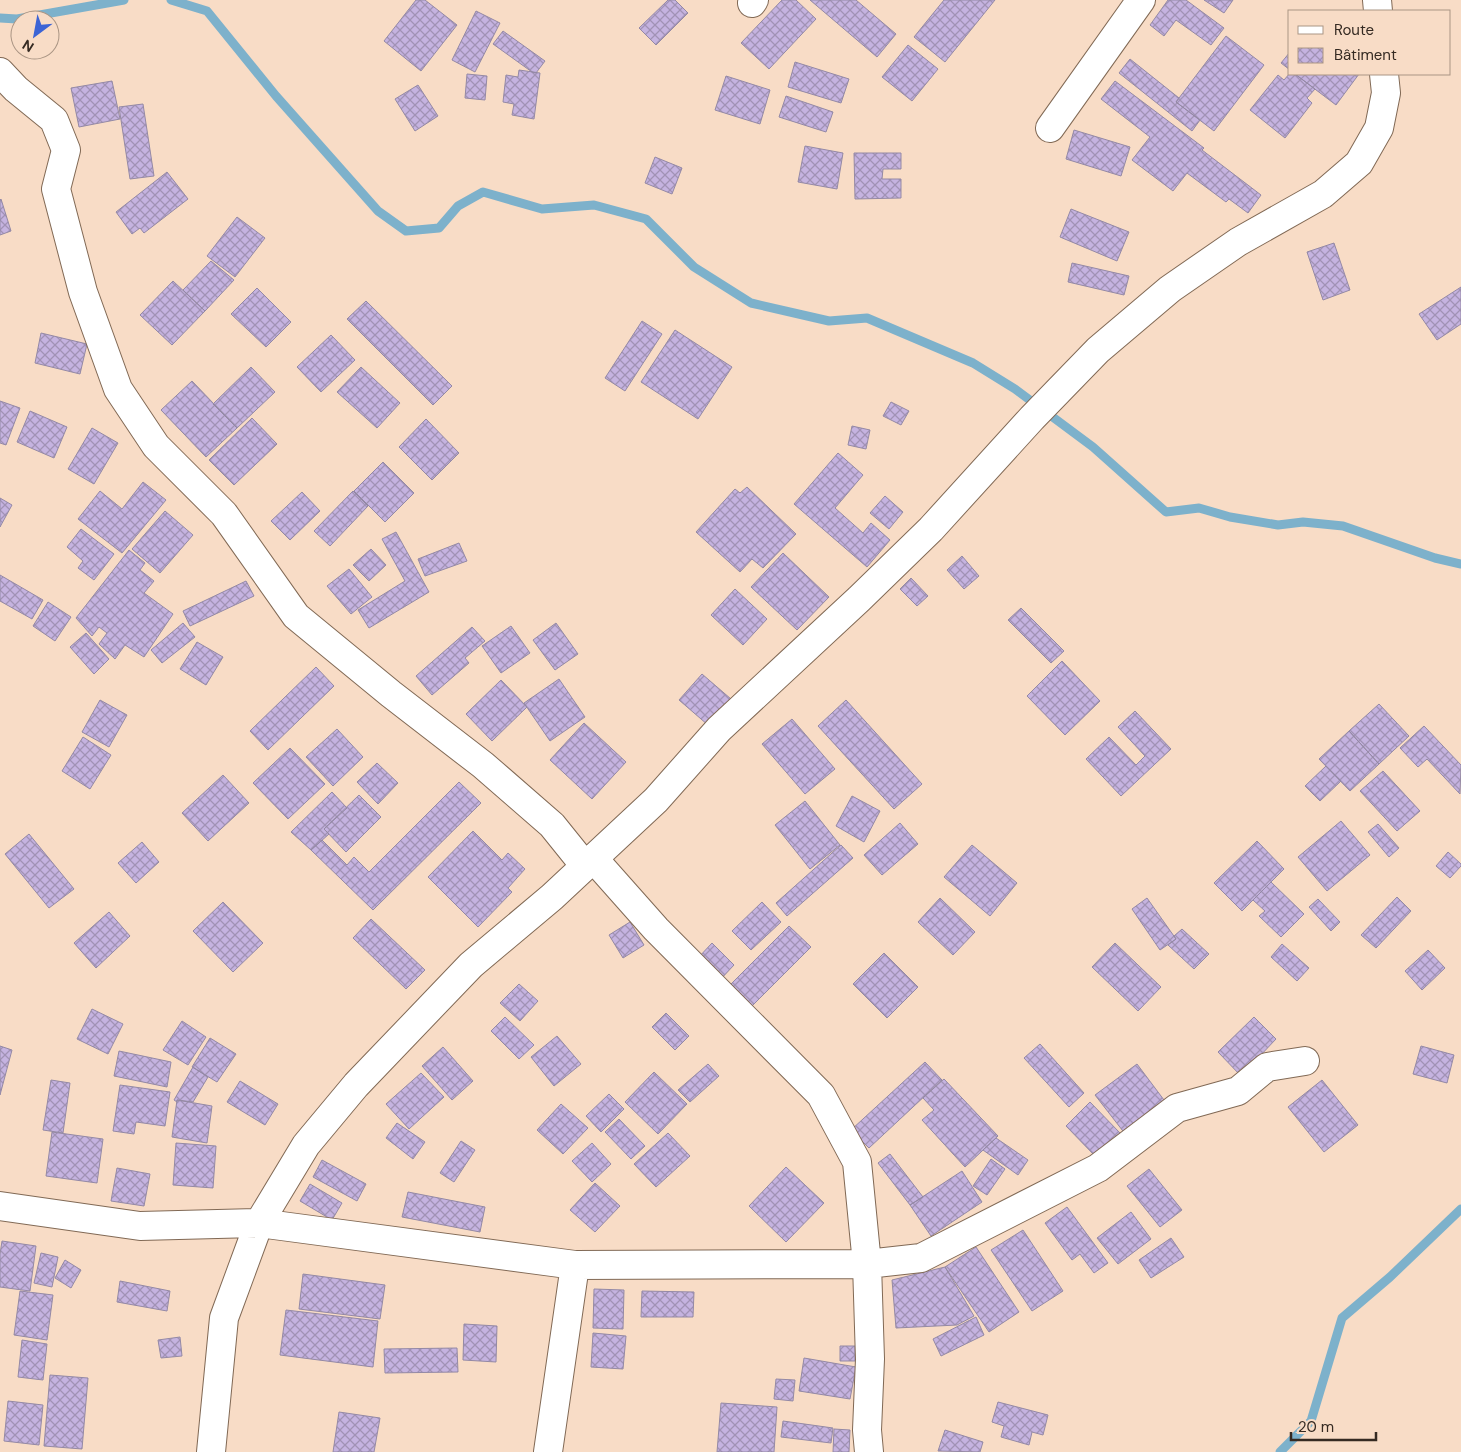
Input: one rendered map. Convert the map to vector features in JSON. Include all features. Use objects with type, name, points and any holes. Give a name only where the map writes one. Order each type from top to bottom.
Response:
[{"type":"street","points":[[1050,128],[1141,0]]},
{"type":"street","points":[[0,72],[16,89],[54,120],[66,150],[56,189],[83,292],[118,388],[156,446],[224,514],[296,616],[482,765],[552,825],[821,1095],[857,1162],[867,1264],[870,1359],[867,1430],[869,1452]]},
{"type":"street","points":[[211,1452],[224,1318],[260,1223],[306,1145],[356,1085],[471,965],[552,897],[656,800],[719,729],[859,600],[931,529],[1098,350],[1170,289],[1238,242],[1323,194],[1359,163],[1379,128],[1386,93],[1384,75]]},
{"type":"street","points":[[0,1206],[140,1226],[260,1223],[575,1265],[867,1264],[921,1258],[1098,1168],[1177,1108],[1238,1091],[1267,1067],[1305,1061]]},
{"type":"street","points":[[548,1452],[575,1265]]},
{"type":"building","points":[[416,0],[425,0],[457,25],[421,71],[384,41]]},
{"type":"building","points":[[668,0],[675,0],[688,13],[656,45],[639,28]]},
{"type":"building","points":[[782,0],[796,0],[816,19],[769,69],[741,43]]},
{"type":"building","points":[[810,0],[856,0],[896,34],[877,57]]},
{"type":"building","points":[[944,0],[995,0],[945,62],[914,37]]},
{"type":"building","points":[[1168,0],[1186,0],[1224,28],[1211,45],[1176,20],[1164,36],[1150,25]]},
{"type":"building","points":[[1204,0],[1233,0],[1224,13]]},
{"type":"building","points":[[476,11],[500,23],[475,72],[452,60]]},
{"type":"building","points":[[503,31],[545,61],[536,73],[493,44]]},
{"type":"building","points":[[1226,36],[1264,65],[1214,131],[1176,102]]},
{"type":"building","points":[[908,45],[938,69],[912,101],[882,77]]},
{"type":"building","points":[[1288,54],[1288,68],[1281,63]]},
{"type":"building","points":[[1130,59],[1179,98],[1176,102],[1200,120],[1192,131],[1119,73]]},
{"type":"building","points":[[795,62],[849,79],[841,103],[788,87]]},
{"type":"building","points":[[519,70],[540,73],[534,119],[512,115],[514,104],[503,102],[506,75],[518,77]]},
{"type":"building","points":[[467,74],[487,76],[485,100],[465,98]]},
{"type":"building","points":[[1278,75],[1284,80],[1288,75],[1296,75],[1315,89],[1307,98],[1312,103],[1285,138],[1250,110]]},
{"type":"building","points":[[1296,75],[1358,75],[1336,105]]},
{"type":"building","points":[[726,76],[770,90],[760,124],[715,110]]},
{"type":"building","points":[[112,81],[120,119],[79,127],[71,88]]},
{"type":"building","points":[[1115,81],[1204,148],[1202,150],[1261,195],[1248,213],[1229,199],[1226,202],[1187,173],[1173,191],[1132,160],[1150,137],[1101,99]]},
{"type":"building","points":[[418,85],[438,116],[415,131],[395,99]]},
{"type":"building","points":[[786,96],[833,112],[826,132],[779,117]]},
{"type":"building","points":[[143,104],[154,176],[130,179],[119,107]]},
{"type":"building","points":[[1074,130],[1130,147],[1121,176],[1066,159]]},
{"type":"building","points":[[805,146],[843,153],[837,189],[798,182]]},
{"type":"building","points":[[854,153],[901,153],[901,169],[883,169],[882,179],[901,179],[901,198],[855,199]]},
{"type":"building","points":[[655,157],[682,168],[672,194],[645,183]]},
{"type":"building","points":[[167,172],[188,199],[144,233],[140,228],[132,234],[116,212]]},
{"type":"building","points":[[0,200],[11,231],[0,235]]},
{"type":"building","points":[[1071,209],[1129,232],[1117,261],[1060,237]]},
{"type":"building","points":[[237,217],[265,238],[235,277],[207,256]]},
{"type":"building","points":[[1334,243],[1350,290],[1323,300],[1307,252]]},
{"type":"building","points":[[211,261],[234,280],[205,311],[183,290]]},
{"type":"building","points":[[1072,263],[1129,276],[1124,295],[1068,282]]},
{"type":"building","points":[[173,281],[205,311],[172,345],[140,315]]},
{"type":"building","points":[[1461,287],[1461,324],[1437,340],[1419,314]]},
{"type":"building","points":[[257,288],[291,322],[266,347],[231,314]]},
{"type":"building","points":[[366,301],[452,386],[433,405],[347,319]]},
{"type":"building","points":[[642,321],[662,334],[625,391],[605,378]]},
{"type":"building","points":[[675,330],[732,367],[698,419],[641,382]]},
{"type":"building","points":[[41,333],[87,344],[80,374],[35,363]]},
{"type":"building","points":[[331,335],[355,360],[321,392],[297,367]]},
{"type":"building","points":[[251,367],[275,392],[237,428],[213,404]]},
{"type":"building","points":[[361,367],[400,403],[377,428],[337,392]]},
{"type":"building","points":[[192,381],[237,428],[206,457],[161,410]]},
{"type":"building","points":[[0,401],[20,408],[6,445],[0,443]]},
{"type":"building","points":[[891,402],[909,411],[901,425],[883,416]]},
{"type":"building","points":[[30,411],[67,427],[54,458],[17,442]]},
{"type":"building","points":[[252,418],[277,444],[234,485],[209,460]]},
{"type":"building","points":[[426,419],[459,453],[432,480],[399,447]]},
{"type":"building","points":[[852,426],[870,430],[866,449],[848,445]]},
{"type":"building","points":[[92,428],[118,443],[94,484],[68,469]]},
{"type":"building","points":[[838,453],[863,475],[835,508],[863,533],[871,523],[890,540],[867,567],[794,504]]},
{"type":"building","points":[[383,462],[414,493],[385,522],[354,491]]},
{"type":"building","points":[[143,482],[166,500],[122,553],[78,519],[100,491],[122,509]]},
{"type":"building","points":[[747,487],[796,534],[763,568],[752,559],[740,572],[696,532],[735,489],[740,493]]},
{"type":"building","points":[[353,491],[368,506],[330,546],[314,531]]},
{"type":"building","points":[[302,492],[320,511],[290,540],[271,521]]},
{"type":"building","points":[[885,496],[903,512],[889,529],[870,513]]},
{"type":"building","points":[[0,498],[12,505],[0,527]]},
{"type":"building","points":[[165,511],[193,535],[160,573],[132,549]]},
{"type":"building","points":[[81,529],[114,554],[94,580],[78,568],[83,561],[67,547]]},
{"type":"building","points":[[396,532],[429,592],[369,628],[358,610],[405,581],[382,539]]},
{"type":"building","points":[[459,543],[467,561],[425,576],[418,559]]},
{"type":"building","points":[[371,549],[386,565],[369,581],[353,565]]},
{"type":"building","points":[[129,550],[145,563],[140,570],[154,581],[144,593],[173,614],[144,657],[125,645],[115,659],[99,644],[107,633],[99,627],[92,636],[76,618]]},
{"type":"building","points":[[783,553],[829,597],[797,630],[751,587]]},
{"type":"building","points":[[962,556],[979,576],[964,589],[947,570]]},
{"type":"building","points":[[349,569],[372,597],[351,614],[327,586]]},
{"type":"building","points":[[0,575],[43,600],[32,619],[0,601]]},
{"type":"building","points":[[911,578],[928,596],[917,606],[900,589]]},
{"type":"building","points":[[246,581],[254,596],[190,626],[183,611]]},
{"type":"building","points":[[735,589],[767,619],[743,645],[711,615]]},
{"type":"building","points":[[48,602],[71,617],[55,641],[33,626]]},
{"type":"building","points":[[1021,608],[1064,651],[1051,663],[1008,620]]},
{"type":"building","points":[[183,623],[195,637],[162,663],[151,650]]},
{"type":"building","points":[[556,623],[578,654],[555,670],[533,640]]},
{"type":"building","points":[[511,626],[530,653],[501,673],[482,646]]},
{"type":"building","points":[[472,627],[485,641],[465,658],[469,663],[432,695],[416,676]]},
{"type":"building","points":[[86,633],[109,659],[94,674],[70,647]]},
{"type":"building","points":[[197,642],[223,657],[206,685],[180,669]]},
{"type":"building","points":[[1062,661],[1100,701],[1065,735],[1027,696]]},
{"type":"building","points":[[316,667],[334,686],[268,750],[250,731]]},
{"type":"building","points":[[702,674],[731,699],[708,725],[679,700]]},
{"type":"building","points":[[559,679],[585,717],[550,741],[524,703]]},
{"type":"building","points":[[501,680],[527,707],[492,741],[466,714]]},
{"type":"building","points":[[100,700],[127,715],[109,747],[82,732]]},
{"type":"building","points":[[846,700],[922,784],[894,809],[818,726]]},
{"type":"building","points":[[1379,704],[1409,736],[1379,764],[1349,731]]},
{"type":"building","points":[[1135,711],[1171,749],[1121,796],[1086,759],[1109,737],[1136,765],[1145,756],[1118,727]]},
{"type":"building","points":[[792,719],[835,769],[805,794],[762,744]]},
{"type":"building","points":[[584,723],[626,762],[592,799],[550,760]]},
{"type":"building","points":[[1424,726],[1461,765],[1460,794],[1427,759],[1418,767],[1400,748]]},
{"type":"building","points":[[337,729],[363,757],[333,786],[306,757]]},
{"type":"building","points":[[1349,731],[1379,764],[1350,791],[1319,759]]},
{"type":"building","points":[[83,737],[111,755],[90,789],[62,771]]},
{"type":"building","points":[[290,748],[325,784],[288,819],[253,783]]},
{"type":"building","points":[[377,763],[398,783],[378,804],[357,782]]},
{"type":"building","points":[[1326,766],[1341,781],[1320,801],[1305,786]]},
{"type":"building","points":[[1383,771],[1420,811],[1397,831],[1360,791]]},
{"type":"building","points":[[223,775],[249,803],[208,841],[182,813]]},
{"type":"building","points":[[459,782],[481,803],[373,910],[311,850],[322,840],[347,865],[354,857],[369,872]]},
{"type":"building","points":[[332,792],[347,808],[324,829],[329,834],[311,850],[291,832]]},
{"type":"building","points":[[359,795],[381,817],[346,852],[324,829]]},
{"type":"building","points":[[852,796],[880,811],[864,842],[836,826]]},
{"type":"building","points":[[805,801],[840,845],[810,869],[775,825]]},
{"type":"building","points":[[1341,821],[1370,855],[1327,891],[1298,857]]},
{"type":"building","points":[[900,823],[918,844],[882,875],[864,855]]},
{"type":"building","points":[[1378,824],[1399,848],[1389,857],[1368,832]]},
{"type":"building","points":[[473,831],[502,860],[508,853],[525,869],[508,888],[512,892],[478,927],[428,877]]},
{"type":"building","points":[[29,834],[74,889],[49,908],[5,854]]},
{"type":"building","points":[[1257,841],[1284,869],[1242,911],[1214,883]]},
{"type":"building","points":[[142,842],[159,862],[136,883],[118,863]]},
{"type":"building","points":[[841,845],[853,858],[787,916],[776,903]]},
{"type":"building","points":[[972,845],[1017,883],[990,916],[944,877]]},
{"type":"building","points":[[1448,852],[1461,864],[1450,878],[1436,866]]},
{"type":"building","points":[[1271,882],[1304,914],[1281,937],[1259,916],[1265,911],[1253,900]]},
{"type":"building","points":[[1397,897],[1411,911],[1376,948],[1361,935]]},
{"type":"building","points":[[940,898],[975,932],[953,955],[918,922]]},
{"type":"building","points":[[1147,898],[1176,939],[1160,950],[1132,909]]},
{"type":"building","points":[[1318,899],[1340,922],[1331,931],[1309,907]]},
{"type":"building","points":[[223,902],[263,943],[233,972],[193,931]]},
{"type":"building","points":[[762,902],[781,922],[751,950],[732,931]]},
{"type":"building","points":[[109,912],[130,936],[96,968],[74,943]]},
{"type":"building","points":[[371,919],[425,970],[406,989],[353,938]]},
{"type":"building","points":[[630,922],[644,945],[623,958],[609,935]]},
{"type":"building","points":[[789,926],[811,947],[752,1006],[731,984]]},
{"type":"building","points":[[1182,929],[1209,954],[1194,969],[1168,945],[1176,939],[1174,936]]},
{"type":"building","points":[[712,943],[734,965],[719,981],[697,959]]},
{"type":"building","points":[[1115,943],[1161,987],[1138,1011],[1092,967]]},
{"type":"building","points":[[1282,944],[1309,968],[1297,981],[1271,957]]},
{"type":"building","points":[[1428,950],[1445,968],[1422,990],[1405,971]]},
{"type":"building","points":[[884,953],[918,987],[887,1018],[853,984]]},
{"type":"building","points":[[519,984],[538,1001],[520,1021],[500,1003]]},
{"type":"building","points":[[92,1009],[123,1024],[108,1054],[77,1039]]},
{"type":"building","points":[[666,1013],[689,1036],[675,1050],[652,1027]]},
{"type":"building","points":[[505,1017],[534,1045],[519,1059],[491,1031]]},
{"type":"building","points":[[1254,1017],[1276,1039],[1241,1076],[1218,1052]]},
{"type":"building","points":[[182,1021],[206,1037],[188,1065],[163,1050]]},
{"type":"building","points":[[557,1036],[581,1064],[554,1086],[531,1057]]},
{"type":"building","points":[[210,1038],[236,1054],[217,1082],[192,1067]]},
{"type":"building","points":[[1040,1044],[1084,1093],[1069,1107],[1024,1058]]},
{"type":"building","points":[[0,1046],[12,1050],[0,1095]]},
{"type":"building","points":[[1421,1046],[1454,1055],[1447,1083],[1413,1074]]},
{"type":"building","points":[[443,1047],[473,1081],[452,1100],[422,1066]]},
{"type":"building","points":[[119,1051],[171,1062],[167,1087],[114,1076]]},
{"type":"building","points":[[925,1062],[942,1080],[869,1148],[851,1130]]},
{"type":"building","points":[[708,1064],[719,1076],[690,1102],[678,1090]]},
{"type":"building","points":[[1137,1064],[1167,1104],[1126,1135],[1095,1095]]},
{"type":"building","points":[[193,1067],[208,1077],[193,1102],[177,1100],[177,1102],[174,1100]]},
{"type":"building","points":[[654,1072],[687,1104],[658,1134],[625,1102]]},
{"type":"building","points":[[421,1073],[444,1097],[409,1129],[386,1104]]},
{"type":"building","points":[[944,1079],[998,1136],[965,1167],[922,1120],[934,1110],[923,1098]]},
{"type":"building","points":[[51,1080],[70,1083],[63,1133],[43,1130]]},
{"type":"building","points":[[1322,1080],[1358,1125],[1324,1152],[1288,1107]]},
{"type":"building","points":[[240,1081],[278,1104],[265,1125],[227,1102]]},
{"type":"building","points":[[120,1085],[170,1092],[165,1126],[136,1122],[134,1134],[113,1131]]},
{"type":"building","points":[[609,1094],[624,1109],[601,1132],[586,1116]]},
{"type":"building","points":[[177,1100],[212,1106],[207,1143],[172,1137]]},
{"type":"building","points":[[1090,1102],[1120,1133],[1095,1156],[1066,1126]]},
{"type":"building","points":[[561,1104],[588,1128],[563,1154],[537,1130]]},
{"type":"building","points":[[619,1119],[645,1146],[631,1159],[605,1132]]},
{"type":"building","points":[[397,1123],[425,1142],[413,1159],[386,1138]]},
{"type":"building","points":[[52,1132],[103,1139],[97,1183],[46,1176]]},
{"type":"building","points":[[668,1133],[690,1156],[656,1187],[634,1164]]},
{"type":"building","points":[[996,1138],[1028,1160],[1018,1175],[983,1150]]},
{"type":"building","points":[[461,1141],[475,1150],[454,1182],[440,1173]]},
{"type":"building","points":[[176,1143],[216,1146],[213,1188],[173,1185]]},
{"type":"building","points":[[592,1143],[611,1164],[592,1182],[572,1161]]},
{"type":"building","points":[[890,1154],[923,1197],[910,1205],[878,1163]]},
{"type":"building","points":[[991,1159],[1005,1169],[987,1195],[973,1186]]},
{"type":"building","points":[[322,1160],[366,1184],[357,1201],[313,1177]]},
{"type":"building","points":[[786,1167],[824,1203],[786,1242],[749,1206]]},
{"type":"building","points":[[117,1168],[150,1174],[144,1206],[111,1201]]},
{"type":"building","points":[[1149,1169],[1182,1210],[1160,1227],[1127,1186]]},
{"type":"building","points":[[962,1171],[982,1202],[931,1236],[910,1205]]},
{"type":"building","points":[[595,1183],[620,1206],[595,1232],[570,1210]]},
{"type":"building","points":[[310,1184],[342,1203],[332,1220],[300,1201]]},
{"type":"building","points":[[408,1192],[485,1207],[480,1232],[402,1217]]},
{"type":"building","points":[[1067,1207],[1108,1263],[1094,1273],[1080,1254],[1072,1260],[1045,1223]]},
{"type":"building","points":[[1131,1212],[1151,1239],[1118,1264],[1097,1238]]},
{"type":"building","points":[[1023,1230],[1063,1291],[1032,1311],[991,1250]]},
{"type":"building","points":[[1171,1238],[1184,1257],[1151,1278],[1139,1260]]},
{"type":"building","points":[[2,1241],[36,1246],[30,1291],[0,1287]]},
{"type":"building","points":[[976,1247],[1019,1312],[989,1332],[945,1267]]},
{"type":"building","points":[[41,1253],[58,1257],[52,1287],[34,1283]]},
{"type":"building","points":[[65,1260],[81,1270],[71,1288],[55,1278]]},
{"type":"building","points":[[945,1267],[974,1316],[957,1325],[896,1328],[892,1280]]},
{"type":"building","points":[[303,1274],[385,1285],[380,1319],[299,1309]]},
{"type":"building","points":[[120,1281],[170,1291],[167,1311],[117,1302]]},
{"type":"building","points":[[594,1289],[624,1290],[623,1329],[593,1328]]},
{"type":"building","points":[[20,1291],[53,1295],[47,1340],[14,1335]]},
{"type":"building","points":[[642,1291],[694,1292],[693,1317],[641,1317]]},
{"type":"building","points":[[286,1310],[378,1321],[373,1367],[280,1355]]},
{"type":"building","points":[[976,1317],[984,1335],[941,1356],[933,1339]]},
{"type":"building","points":[[464,1324],[497,1326],[496,1362],[463,1360]]},
{"type":"building","points":[[593,1333],[626,1336],[623,1369],[591,1367]]},
{"type":"building","points":[[180,1337],[182,1356],[161,1358],[158,1340]]},
{"type":"building","points":[[22,1340],[47,1344],[43,1380],[18,1377]]},
{"type":"building","points":[[840,1346],[855,1346],[855,1361],[840,1361]]},
{"type":"building","points":[[457,1348],[458,1372],[385,1373],[384,1349]]},
{"type":"building","points":[[804,1358],[856,1367],[850,1399],[799,1391]]},
{"type":"building","points":[[50,1375],[88,1378],[82,1449],[44,1446]]},
{"type":"building","points":[[776,1379],[795,1380],[793,1401],[774,1399]]},
{"type":"building","points":[[8,1401],[43,1405],[39,1445],[4,1441]]},
{"type":"building","points":[[998,1402],[1048,1415],[1043,1435],[1032,1432],[1029,1445],[1001,1437],[1004,1426],[992,1422]]},
{"type":"building","points":[[721,1403],[777,1407],[774,1452],[717,1452]]},
{"type":"building","points":[[339,1412],[380,1418],[374,1452],[333,1452]]},
{"type":"building","points":[[783,1421],[833,1428],[831,1443],[781,1437]]},
{"type":"building","points":[[834,1429],[850,1430],[849,1452],[833,1452]]},
{"type":"building","points":[[945,1430],[983,1442],[980,1452],[938,1451]]},
{"type":"waterway","points":[[0,18],[17,19],[124,0]]},
{"type":"waterway","points":[[171,0],[207,11],[276,96],[378,211],[406,231],[439,228],[458,206],[483,192],[542,209],[594,205],[646,219],[694,267],[751,303],[829,321],[867,318],[973,363],[1015,389],[1093,447],[1166,512],[1199,508],[1230,517],[1278,525],[1303,522],[1343,526],[1435,558],[1461,564]]},
{"type":"waterway","points":[[1280,1452],[1311,1421],[1342,1318],[1390,1277],[1461,1209]]}]
